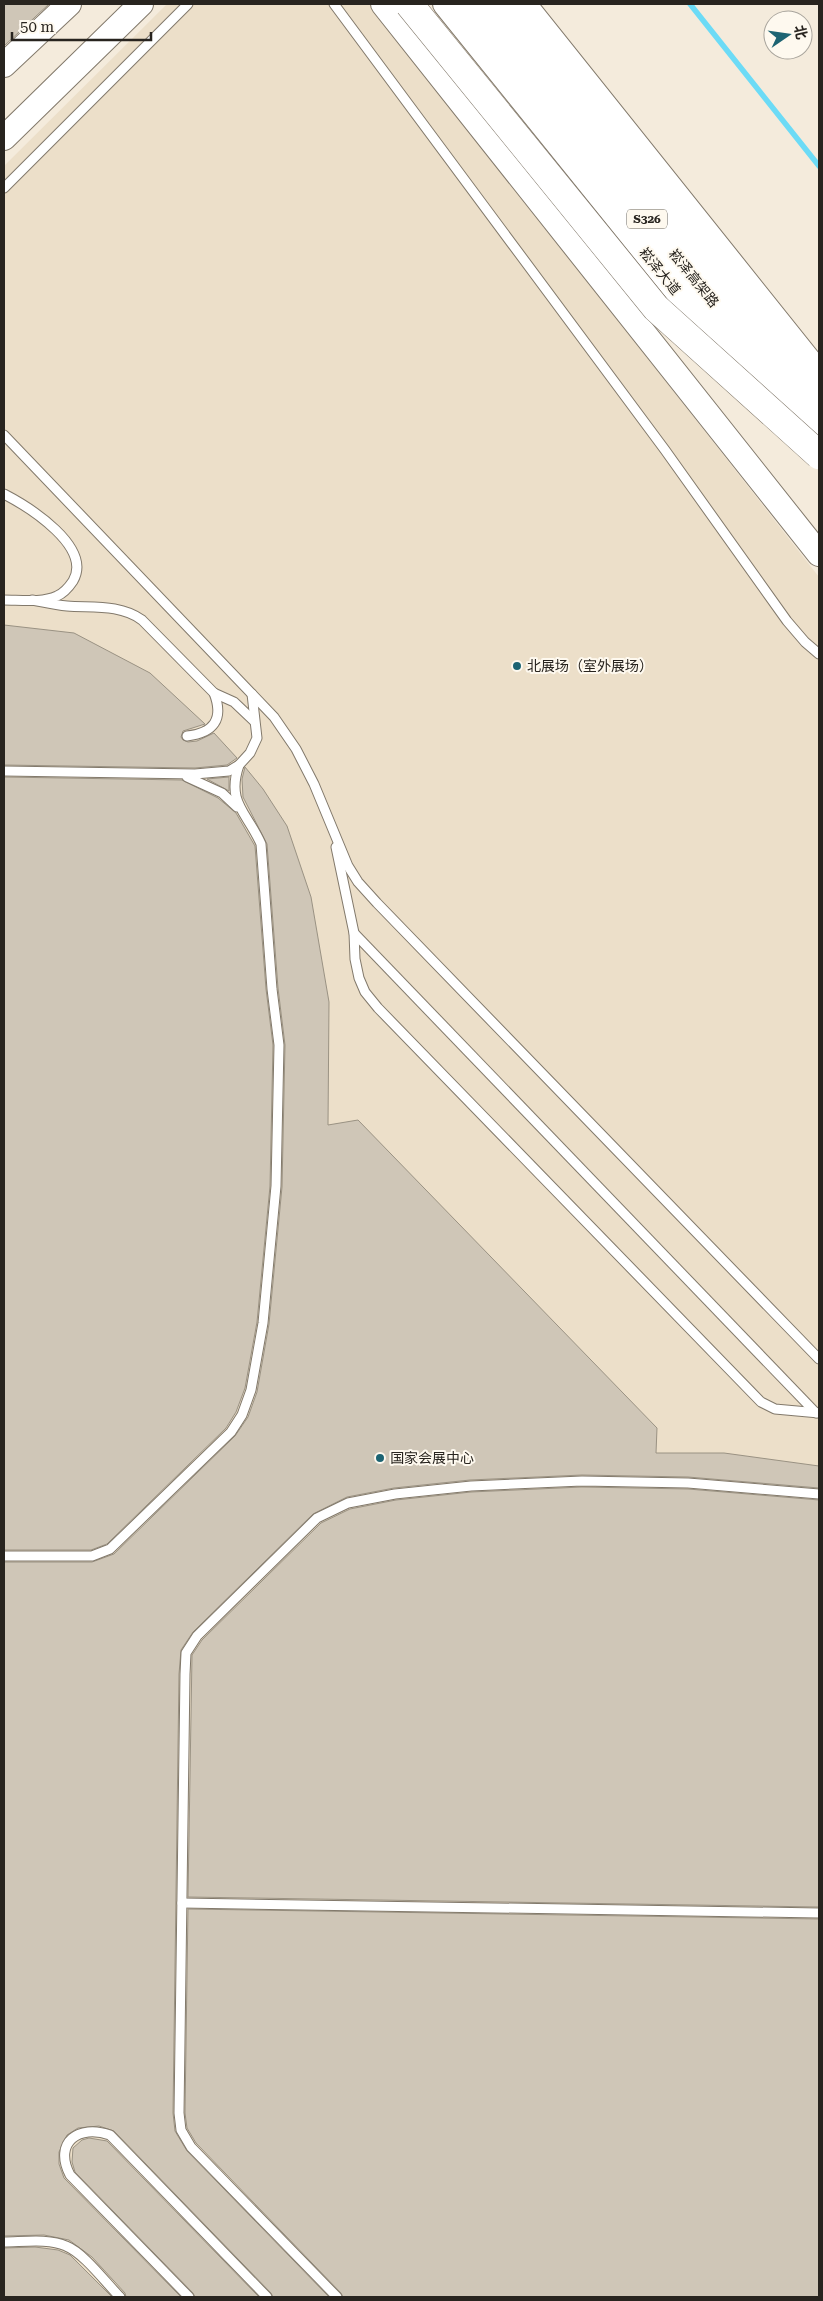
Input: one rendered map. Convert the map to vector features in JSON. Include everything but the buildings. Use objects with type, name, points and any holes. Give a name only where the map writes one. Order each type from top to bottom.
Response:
[{"type":"highway","points":[[409,4],[656,308],[819,455]]},
{"type":"highway","name":"崧泽高架路","points":[[474,4],[819,435]]},
{"type":"highway","name":"崧泽高架路","points":[[502,4],[819,399]]},
{"type":"main road","points":[[4,65],[69,4]]},
{"type":"main road","points":[[4,138],[141,4]]},
{"type":"main road","points":[[383,4],[819,554]]},
{"type":"main road","name":"崧泽大道","points":[[445,4],[819,468]]},
{"type":"main road","points":[[524,4],[819,373]]},
{"type":"lane","points":[[4,188],[188,4]]},
{"type":"lane","points":[[334,4],[665,450],[755,577],[819,662]]},
{"type":"lane","points":[[4,435],[274,716],[296,749],[348,866],[358,882],[819,1359]]},
{"type":"lane","points":[[4,494],[22,503],[51,526],[71,545],[77,562],[77,574],[68,589],[57,597],[32,600],[4,600]]},
{"type":"lane","points":[[32,600],[65,606],[120,610],[132,613],[142,620],[214,693],[234,702],[254,721]]},
{"type":"lane","points":[[805,642],[819,654]]},
{"type":"lane","points":[[187,736],[200,735],[211,729],[219,706],[214,693]]},
{"type":"lane","points":[[4,771],[220,773],[239,765],[250,753],[257,738],[252,694]]},
{"type":"lane","points":[[239,765],[234,782],[234,795],[240,810]]},
{"type":"lane","points":[[4,1556],[92,1556],[110,1549],[231,1432],[242,1415],[251,1390],[263,1323],[271,1255],[276,1186],[279,1044],[272,989],[261,844],[240,810],[222,793],[188,777],[170,774]]},
{"type":"lane","points":[[330,823],[354,933],[355,958],[359,978],[365,992],[378,1008],[761,1402],[775,1409],[818,1413]]},
{"type":"lane","points":[[354,933],[818,1413]]},
{"type":"lane","points":[[336,2297],[191,2147],[181,2130],[179,2113],[186,1653],[197,1636],[317,1518],[348,1503],[395,1494],[480,1486],[582,1481],[688,1483],[819,1494]]},
{"type":"lane","points":[[182,1903],[819,1913]]},
{"type":"lane","points":[[189,2297],[70,2175],[64,2157],[68,2143],[73,2137],[81,2132],[97,2130],[110,2135],[268,2297]]},
{"type":"lane","points":[[4,2242],[66,2245],[79,2254],[120,2297]]},
{"type":"shaded area","points":[[167,4],[370,4],[819,577],[819,2297],[4,2297],[4,166]]},
{"type":"waterway","points":[[690,4],[819,166]]},
{"type":"place","name":"北展场（室外展场）","points":[[517,666]]},
{"type":"place","name":"国家会展中心","points":[[380,1458]]}]
